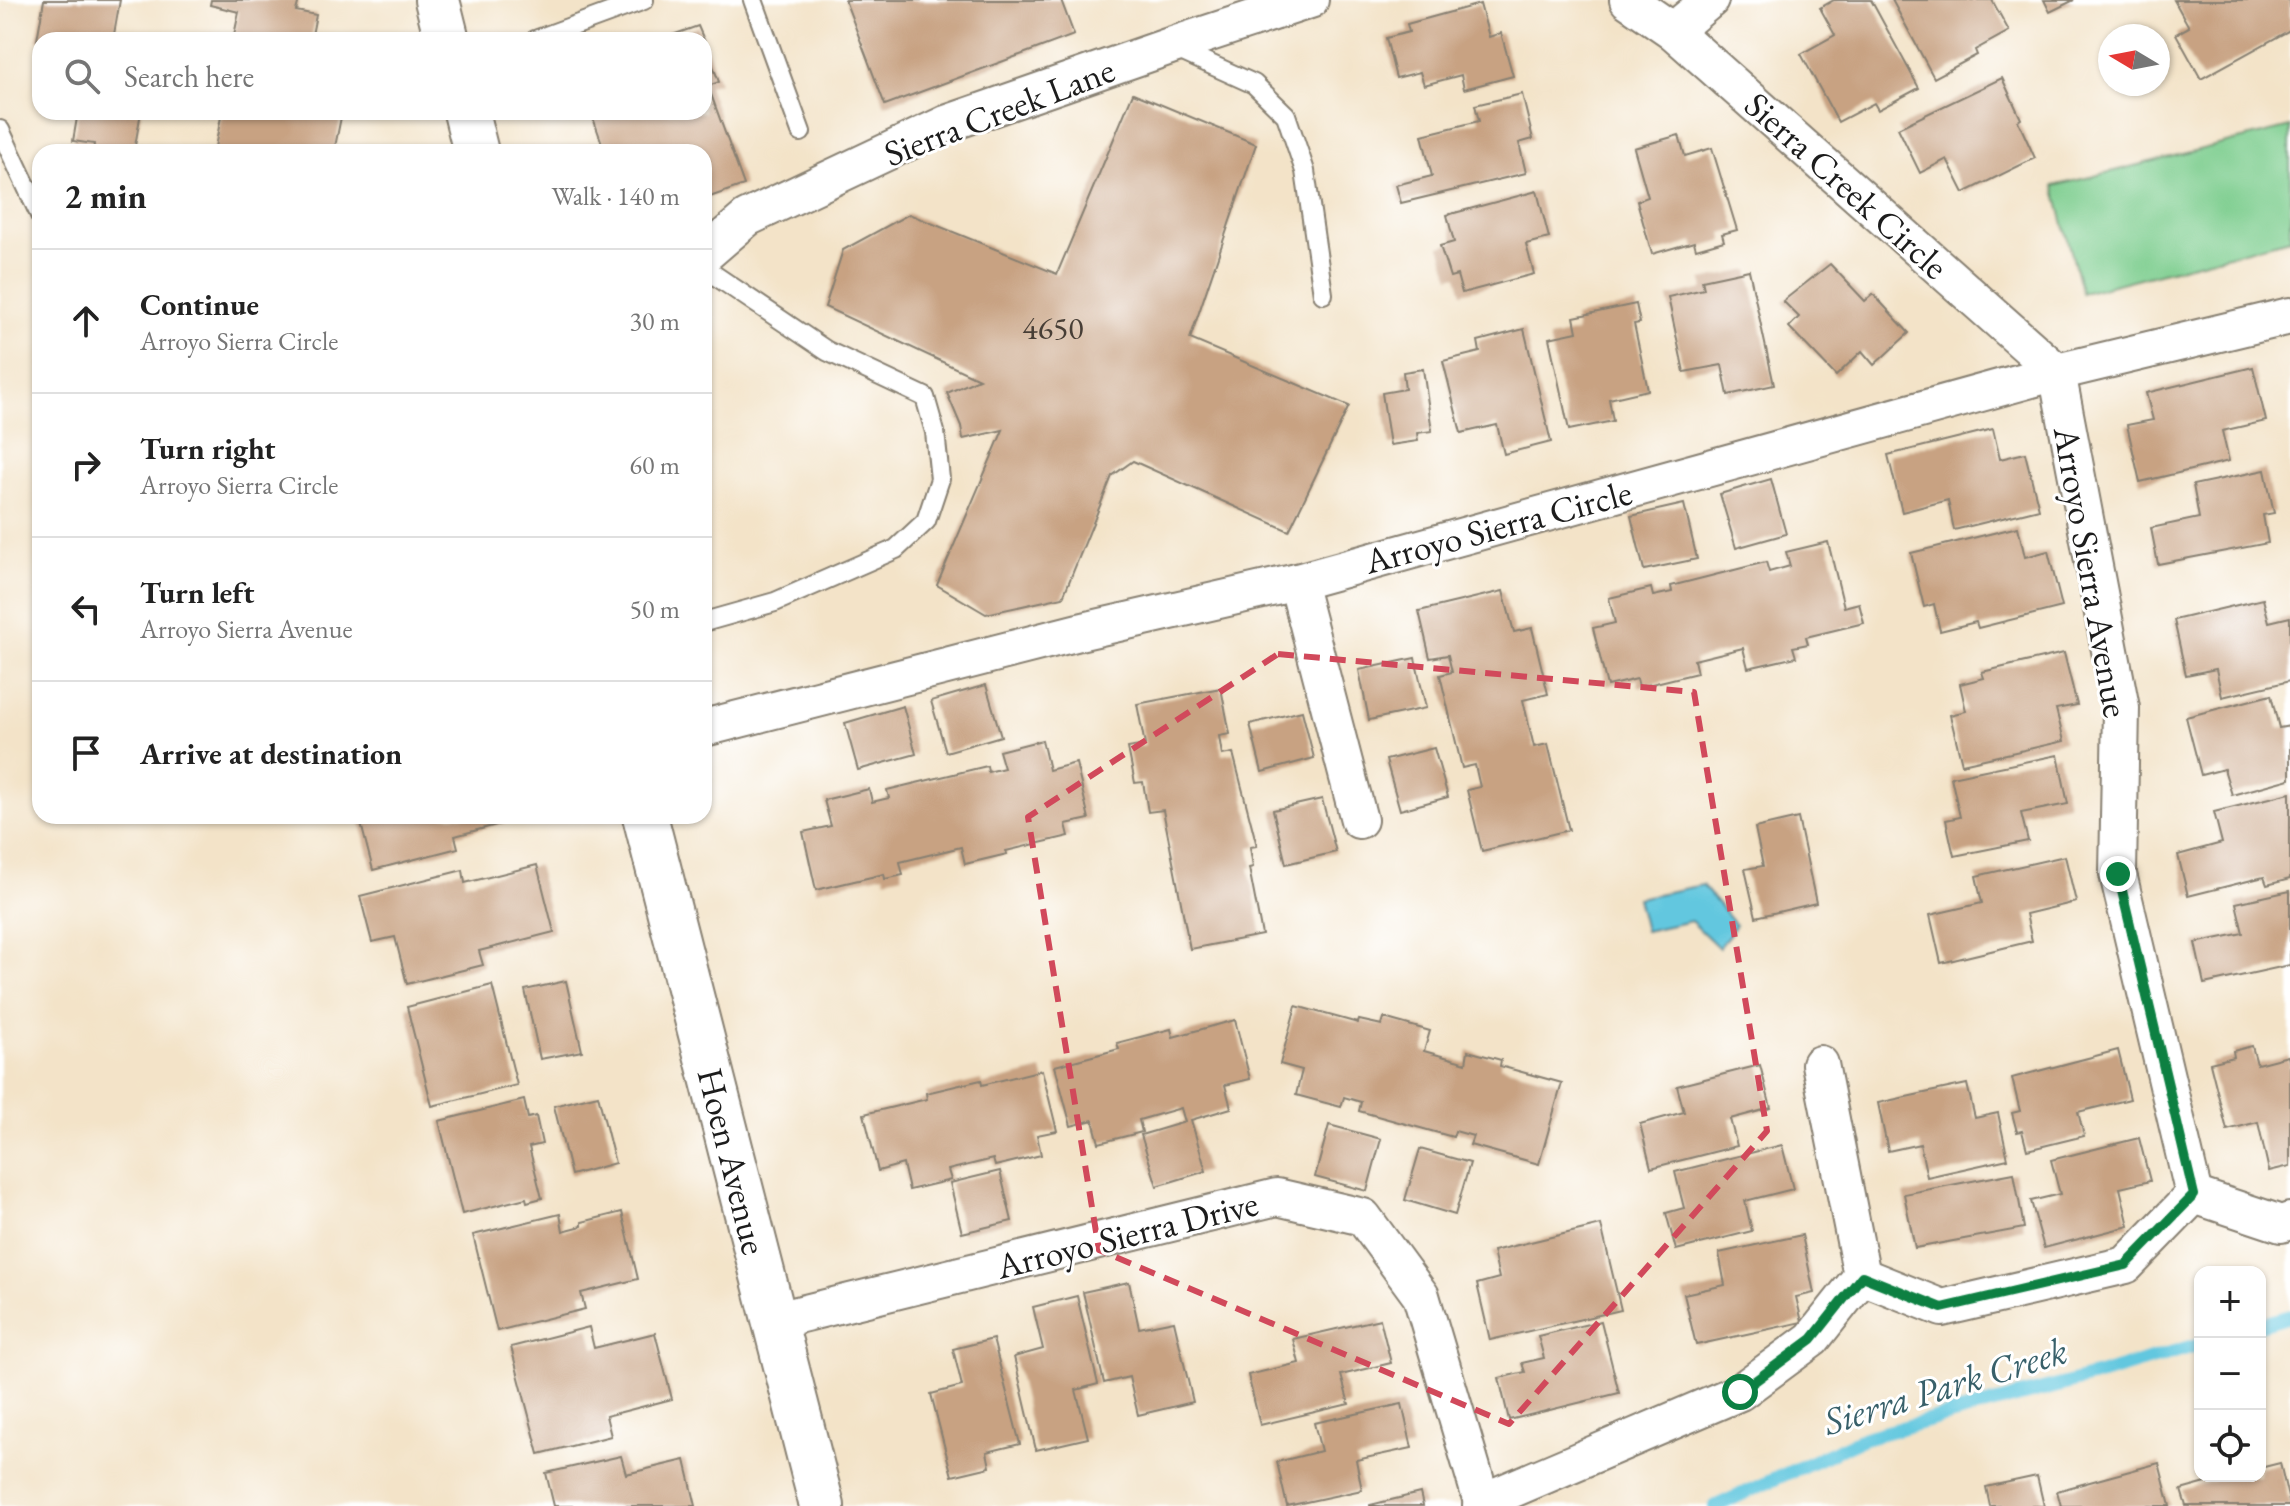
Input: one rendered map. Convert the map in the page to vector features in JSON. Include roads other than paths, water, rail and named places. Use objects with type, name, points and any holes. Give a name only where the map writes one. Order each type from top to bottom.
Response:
[{"type":"street","points":[[437,0],[445,32]]},
{"type":"street","name":"Sierra Creek Lane","points":[[712,248],[747,218],[946,124],[1310,0]]},
{"type":"street","points":[[1628,0],[1673,31],[1710,0]]},
{"type":"street","name":"Sierra Creek Circle","points":[[1673,31],[2057,372]]},
{"type":"street","points":[[468,120],[474,144]]},
{"type":"street","name":"Arroyo Sierra Circle","points":[[712,726],[1079,632],[1297,582],[2057,372],[2290,316]]},
{"type":"street","name":"Arroyo Sierra Avenue","points":[[2057,372],[2121,708],[2118,874],[2194,1195]]},
{"type":"street","points":[[1297,582],[1359,820]]},
{"type":"street","name":"Hoen Avenue","points":[[647,824],[822,1506]]},
{"type":"street","points":[[1482,1504],[1740,1392],[1812,1339],[1862,1276],[1820,1064]]},
{"type":"street","points":[[1862,1276],[1942,1308],[2126,1265],[2194,1195],[2281,1224],[2290,1221]]},
{"type":"street","name":"Arroyo Sierra Drive","points":[[773,1321],[1277,1197],[1363,1217],[1421,1296],[1482,1504]]},
{"type":"lane","points":[[557,32],[644,0]]},
{"type":"lane","points":[[753,0],[801,132]]},
{"type":"lane","points":[[1170,46],[1254,84],[1286,115],[1305,171],[1323,294]]},
{"type":"lane","points":[[0,130],[32,198]]},
{"type":"lane","points":[[712,273],[827,351],[925,397],[935,432],[940,479],[926,521],[896,549],[775,602],[712,620]]},
{"type":"water","points":[[1702,885],[1736,925],[1719,948],[1691,921],[1645,931],[1637,898]]},
{"type":"waterway","name":"Sierra Park Creek","points":[[2266,1323],[2290,1316]]},
{"type":"waterway","name":"Sierra Park Creek","points":[[1716,1506],[1864,1438],[2194,1346]]}]
